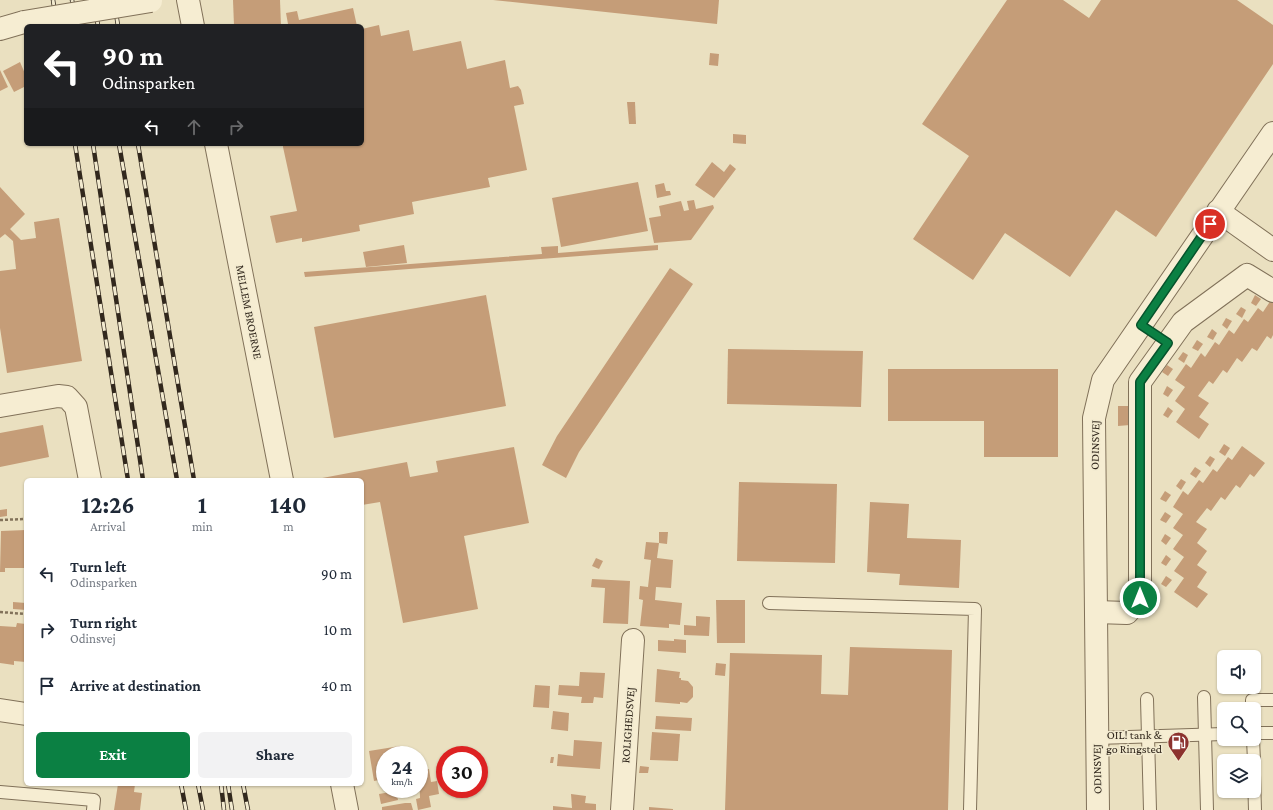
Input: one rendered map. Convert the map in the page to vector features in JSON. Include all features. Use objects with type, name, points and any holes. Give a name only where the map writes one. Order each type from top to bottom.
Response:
[{"type":"street","points":[[188,0],[193,24]]},
{"type":"street","points":[[0,29],[24,22],[153,1]]},
{"type":"street","name":"ODINSVEJ","points":[[1098,810],[1094,418],[1104,380],[1218,211],[1273,133]]},
{"type":"street","name":"MELLEM BROERNE","points":[[216,146],[282,478]]},
{"type":"street","points":[[1218,211],[1273,250]]},
{"type":"street","points":[[1096,612],[1127,612],[1140,598],[1140,382],[1183,322],[1248,275],[1273,291]]},
{"type":"street","points":[[1141,325],[1168,343]]},
{"type":"street","points":[[0,406],[58,396],[67,397],[76,407],[90,478]]},
{"type":"street","name":"ROLIGHEDSVEJ","points":[[622,810],[634,640]]},
{"type":"street","points":[[0,710],[24,714]]},
{"type":"street","points":[[342,786],[347,810]]},
{"type":"lane","points":[[769,603],[975,609],[970,810]]},
{"type":"lane","points":[[1204,697],[1207,810]]},
{"type":"lane","points":[[1147,699],[1150,810]]},
{"type":"lane","points":[[1252,702],[1252,700],[1273,700]]},
{"type":"lane","points":[[1261,733],[1273,733]]},
{"type":"lane","points":[[1097,738],[1217,734]]},
{"type":"lane","points":[[0,792],[94,800],[93,810]]},
{"type":"lane","points":[[1255,798],[1255,810]]},
{"type":"path","points":[[0,520],[24,519]]},
{"type":"path","points":[[0,612],[24,614]]},
{"type":"building","points":[[233,0],[280,0],[281,24],[234,24]]},
{"type":"building","points":[[493,0],[719,0],[717,24]]},
{"type":"building","points":[[1007,0],[1063,0],[1089,18],[1101,0],[1237,0],[1273,25],[1273,64],[1156,237],[1116,210],[1070,277],[1005,233],[973,280],[913,239],[969,156],[922,124]]},
{"type":"building","points":[[353,8],[357,24],[288,24],[286,13],[297,11],[299,20]]},
{"type":"building","points":[[379,25],[381,36],[409,30],[413,51],[461,41],[467,69],[505,60],[510,88],[518,86],[521,90],[524,104],[514,106],[527,170],[488,178],[490,187],[412,202],[414,214],[359,225],[360,231],[302,242],[302,238],[276,243],[270,216],[297,211],[283,146],[364,146],[364,29]]},
{"type":"building","points":[[710,53],[719,54],[718,66],[709,65]]},
{"type":"building","points":[[20,62],[24,71],[24,87],[14,92],[3,71]]},
{"type":"building","points":[[0,70],[8,87],[0,91]]},
{"type":"building","points":[[627,102],[635,102],[636,124],[629,124]]},
{"type":"building","points":[[733,134],[746,135],[746,144],[733,143]]},
{"type":"building","points":[[712,162],[724,172],[730,164],[736,169],[714,198],[695,185]]},
{"type":"building","points":[[638,182],[648,231],[561,247],[552,198]]},
{"type":"building","points":[[664,183],[666,191],[670,191],[671,195],[657,198],[655,185]]},
{"type":"building","points":[[0,187],[25,214],[10,229],[21,240],[36,238],[34,222],[59,218],[82,361],[7,373],[0,328],[0,271],[16,269],[13,241],[5,234],[0,238]]},
{"type":"building","points":[[694,200],[696,209],[713,205],[714,208],[691,240],[654,243],[649,218],[661,216],[659,206],[681,201],[684,211],[689,210],[687,201]]},
{"type":"building","points":[[404,245],[407,263],[366,267],[363,252]]},
{"type":"building","points":[[658,245],[658,250],[305,277],[304,272],[542,254],[541,247],[558,246],[558,253]]},
{"type":"building","points":[[670,268],[693,284],[579,452],[566,478],[542,465],[557,436]]},
{"type":"building","points":[[486,295],[506,406],[334,438],[314,327]]},
{"type":"building","points":[[1255,295],[1261,299],[1256,306],[1251,303]]},
{"type":"building","points":[[1273,297],[1273,335],[1271,339],[1267,336],[1257,351],[1252,348],[1242,362],[1237,358],[1227,373],[1223,370],[1213,384],[1209,381],[1198,396],[1209,403],[1199,417],[1209,424],[1199,439],[1176,422],[1185,409],[1175,401],[1185,387],[1175,380],[1186,364],[1191,368],[1201,353],[1205,357],[1215,342],[1219,345],[1229,330],[1234,334],[1244,319],[1248,322],[1258,308],[1263,312]]},
{"type":"building","points":[[1241,307],[1246,310],[1242,318],[1236,314]]},
{"type":"building","points":[[1226,318],[1232,321],[1227,329],[1222,325]]},
{"type":"building","points":[[1212,329],[1217,333],[1213,340],[1207,337]]},
{"type":"building","points":[[1197,340],[1203,344],[1198,351],[1192,348]]},
{"type":"building","points":[[728,349],[863,351],[861,407],[727,404]]},
{"type":"building","points":[[1183,352],[1188,355],[1184,363],[1178,359]]},
{"type":"building","points":[[1167,365],[1173,369],[1168,376],[1162,372]]},
{"type":"building","points":[[888,369],[1058,369],[1058,457],[984,457],[984,421],[888,421]]},
{"type":"building","points":[[1167,386],[1173,390],[1168,397],[1163,394]]},
{"type":"building","points":[[1118,406],[1130,406],[1130,425],[1118,426]]},
{"type":"building","points":[[1168,407],[1173,411],[1168,418],[1163,415]]},
{"type":"building","points":[[43,425],[49,457],[0,467],[0,433]]},
{"type":"building","points":[[1224,444],[1230,448],[1225,456],[1219,452]]},
{"type":"building","points":[[1242,446],[1265,463],[1254,477],[1250,474],[1240,488],[1236,485],[1225,500],[1221,497],[1211,511],[1207,508],[1196,522],[1207,529],[1197,543],[1207,551],[1197,565],[1207,572],[1197,587],[1208,594],[1197,608],[1174,592],[1184,578],[1174,571],[1184,557],[1173,549],[1183,535],[1173,528],[1183,514],[1173,507],[1183,491],[1188,495],[1199,480],[1203,483],[1213,469],[1217,472],[1228,457],[1232,460]]},
{"type":"building","points":[[514,447],[529,523],[464,536],[478,609],[403,623],[380,502],[364,505],[364,478],[322,478],[407,462],[410,477],[438,472],[436,461]]},
{"type":"building","points":[[1210,456],[1215,459],[1210,467],[1205,463]]},
{"type":"building","points":[[1195,467],[1201,471],[1196,478],[1190,474]]},
{"type":"building","points":[[1181,479],[1186,482],[1181,490],[1176,486]]},
{"type":"building","points":[[739,482],[837,484],[835,563],[737,561]]},
{"type":"building","points":[[1165,491],[1171,495],[1166,502],[1160,499]]},
{"type":"building","points":[[870,502],[909,504],[907,538],[961,540],[959,588],[899,585],[900,574],[867,572]]},
{"type":"building","points":[[7,509],[7,516],[0,517],[0,510]]},
{"type":"building","points":[[1165,512],[1171,516],[1166,523],[1160,520]]},
{"type":"building","points":[[24,530],[24,568],[5,568],[5,572],[0,572],[1,531]]},
{"type":"building","points":[[659,532],[668,532],[667,544],[659,543]]},
{"type":"building","points":[[1165,534],[1171,538],[1166,545],[1161,541]]},
{"type":"building","points":[[646,542],[659,543],[657,558],[673,560],[671,588],[656,587],[655,600],[682,603],[680,625],[669,624],[669,628],[640,626],[643,600],[639,599],[640,586],[648,587],[651,560],[644,559]]},
{"type":"building","points":[[1166,555],[1171,559],[1166,566],[1161,563]]},
{"type":"building","points":[[596,558],[603,561],[599,569],[592,566]]},
{"type":"building","points":[[1166,576],[1172,580],[1166,587],[1161,584]]},
{"type":"building","points":[[592,579],[630,581],[628,624],[603,623],[605,588],[591,587]]},
{"type":"building","points":[[716,600],[745,600],[745,643],[717,643]]},
{"type":"building","points":[[13,602],[24,603],[24,610],[13,609]]},
{"type":"building","points":[[696,616],[710,617],[709,636],[684,635],[684,625],[696,626]]},
{"type":"building","points":[[17,623],[24,624],[24,662],[14,661],[14,665],[0,663],[0,626],[16,627]]},
{"type":"building","points":[[674,639],[686,640],[686,653],[658,651],[658,640],[674,641]]},
{"type":"building","points":[[850,647],[952,650],[948,810],[725,810],[730,653],[822,655],[821,694],[848,695]]},
{"type":"building","points":[[716,663],[726,664],[725,676],[715,675]]},
{"type":"building","points":[[657,669],[680,672],[679,678],[681,678],[681,680],[688,681],[693,687],[693,697],[687,703],[680,702],[680,704],[655,702]]},
{"type":"building","points":[[580,672],[605,673],[603,698],[594,697],[593,703],[581,703],[582,697],[558,695],[559,685],[579,686]]},
{"type":"building","points":[[535,685],[550,686],[549,708],[533,707]]},
{"type":"building","points":[[553,711],[569,713],[568,731],[551,729]]},
{"type":"building","points":[[656,716],[692,718],[691,731],[655,729]]},
{"type":"building","points":[[652,732],[680,734],[678,761],[650,760]]},
{"type":"building","points":[[574,740],[602,742],[600,769],[557,766],[558,754],[573,756]]},
{"type":"building","points":[[376,750],[376,781],[374,781],[369,751]]},
{"type":"building","points":[[551,757],[554,757],[553,763],[550,763]]},
{"type":"building","points":[[640,766],[649,767],[648,773],[639,773]]},
{"type":"building","points":[[428,769],[431,782],[436,781],[436,795],[429,796],[431,807],[418,810],[416,799],[428,798]]},
{"type":"building","points":[[118,786],[135,786],[134,792],[142,793],[140,810],[114,810]]},
{"type":"building","points":[[571,794],[586,796],[585,803],[596,804],[596,810],[553,810],[553,806],[572,808]]},
{"type":"building","points":[[380,798],[398,798],[398,800],[381,804]]},
{"type":"building","points":[[411,803],[413,810],[382,810],[382,807]]},
{"type":"building","points":[[649,807],[673,809],[673,810],[649,810]]},
{"type":"railway","points":[[53,0],[57,24]]},
{"type":"railway","points":[[72,0],[76,24]]},
{"type":"railway","points":[[94,0],[98,24]]},
{"type":"railway","points":[[114,0],[118,24]]},
{"type":"railway","points":[[75,146],[128,478]]},
{"type":"railway","points":[[93,146],[143,478]]},
{"type":"railway","points":[[119,146],[177,478]]},
{"type":"railway","points":[[138,146],[194,478]]},
{"type":"railway","points":[[181,786],[186,810]]},
{"type":"railway","points":[[198,786],[203,810]]},
{"type":"railway","points":[[221,786],[224,810]]},
{"type":"railway","points":[[228,786],[232,810]]},
{"type":"railway","points":[[243,786],[248,810]]},
{"type":"place","name":"OIL! tank & go Ringsted","points":[[1178,762]]},
{"type":"route","points":[[1140,598],[1140,382],[1168,343],[1141,325],[1210,224]]}]
